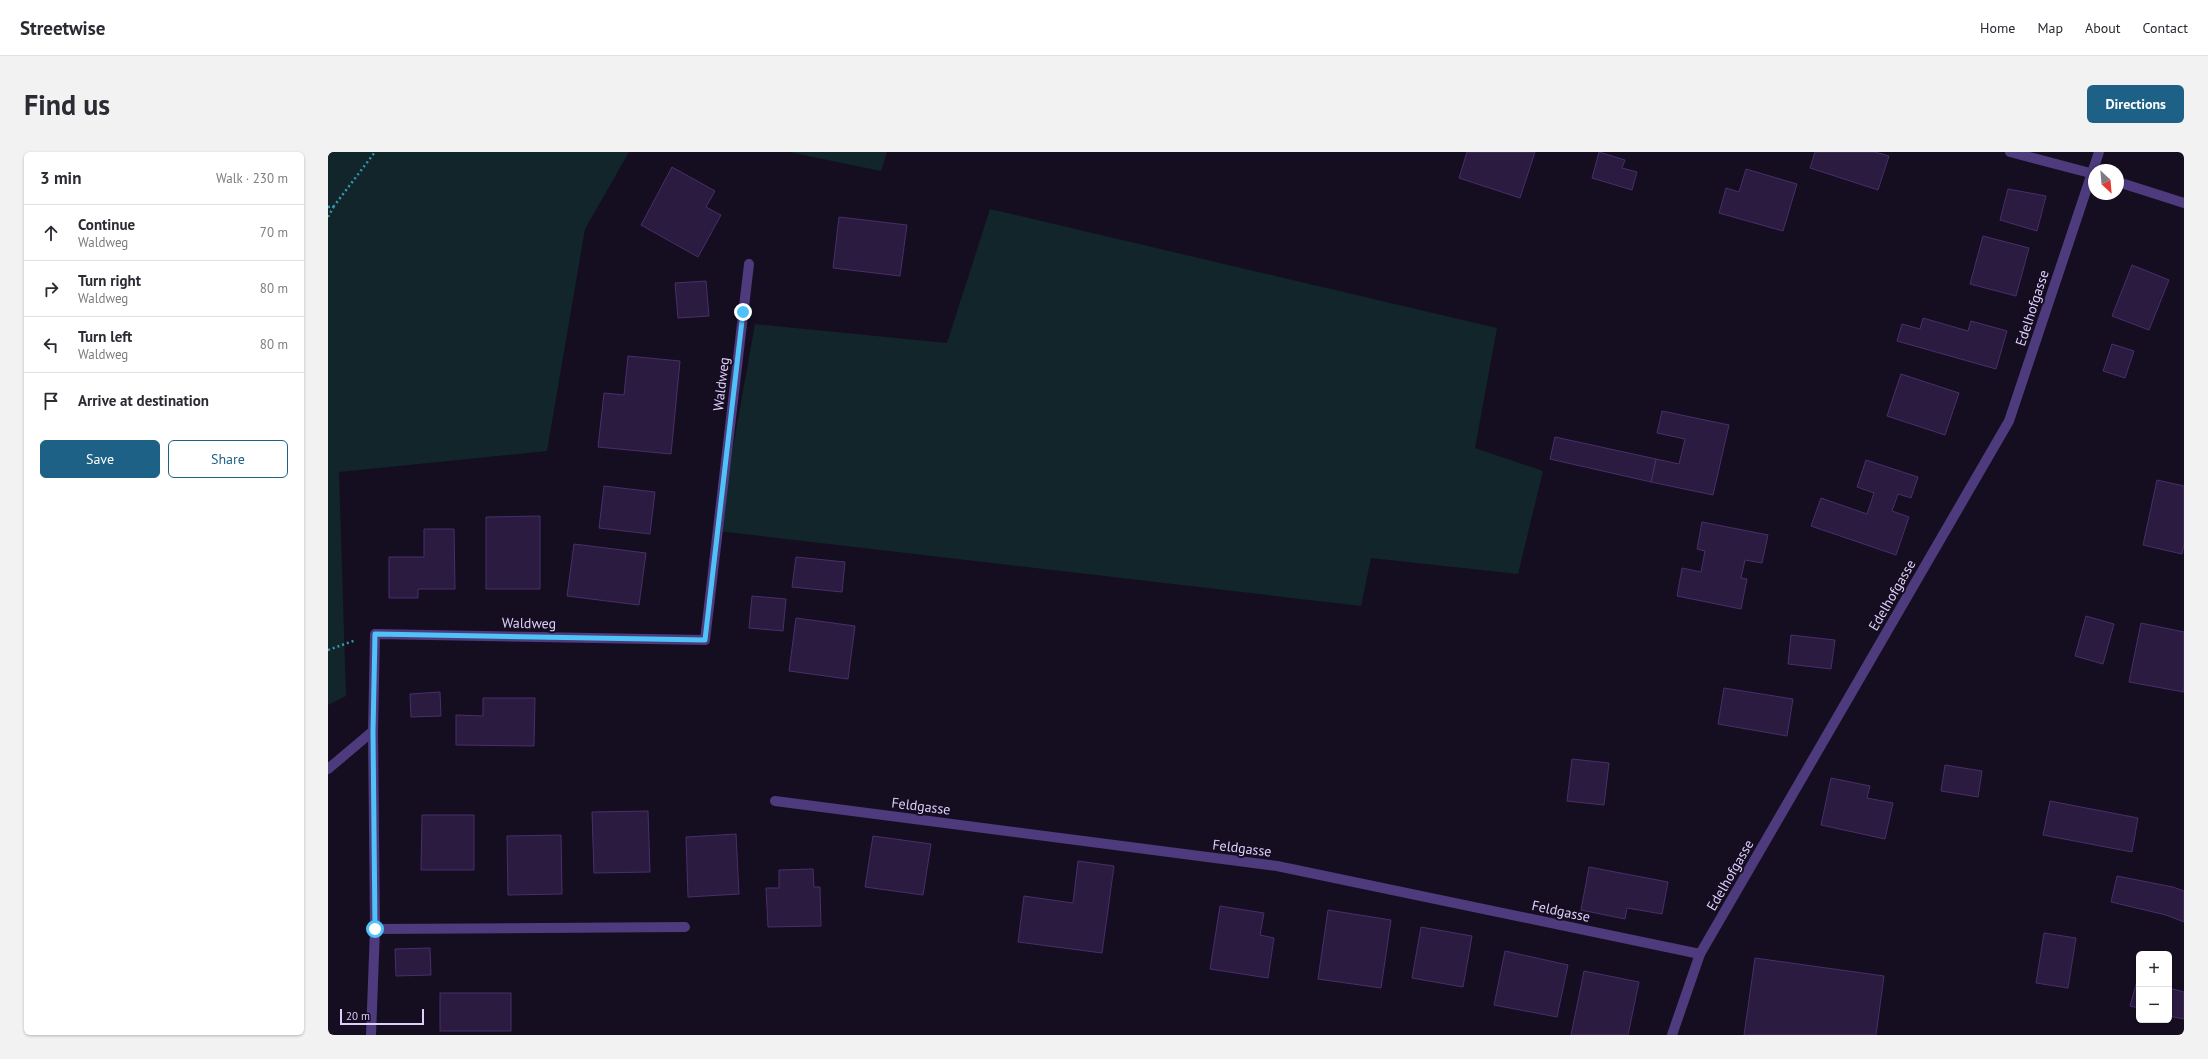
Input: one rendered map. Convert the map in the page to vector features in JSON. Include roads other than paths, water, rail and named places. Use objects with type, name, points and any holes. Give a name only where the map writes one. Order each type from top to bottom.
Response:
[{"type":"street","points":[[2010,152],[2088,173]]},
{"type":"street","name":"Edelhofgasse","points":[[2096,164],[2099,152]]},
{"type":"street","points":[[2124,184],[2184,203]]},
{"type":"street","name":"Edelhofgasse","points":[[1672,1035],[1700,954],[2009,421],[2088,189]]},
{"type":"street","name":"Waldweg","points":[[373,731],[375,634],[705,640],[749,264]]},
{"type":"street","points":[[328,769],[373,731]]},
{"type":"street","points":[[371,1035],[375,929],[373,731]]},
{"type":"street","name":"Feldgasse","points":[[775,801],[1277,866],[1700,954]]},
{"type":"street","points":[[375,929],[685,927]]}]
